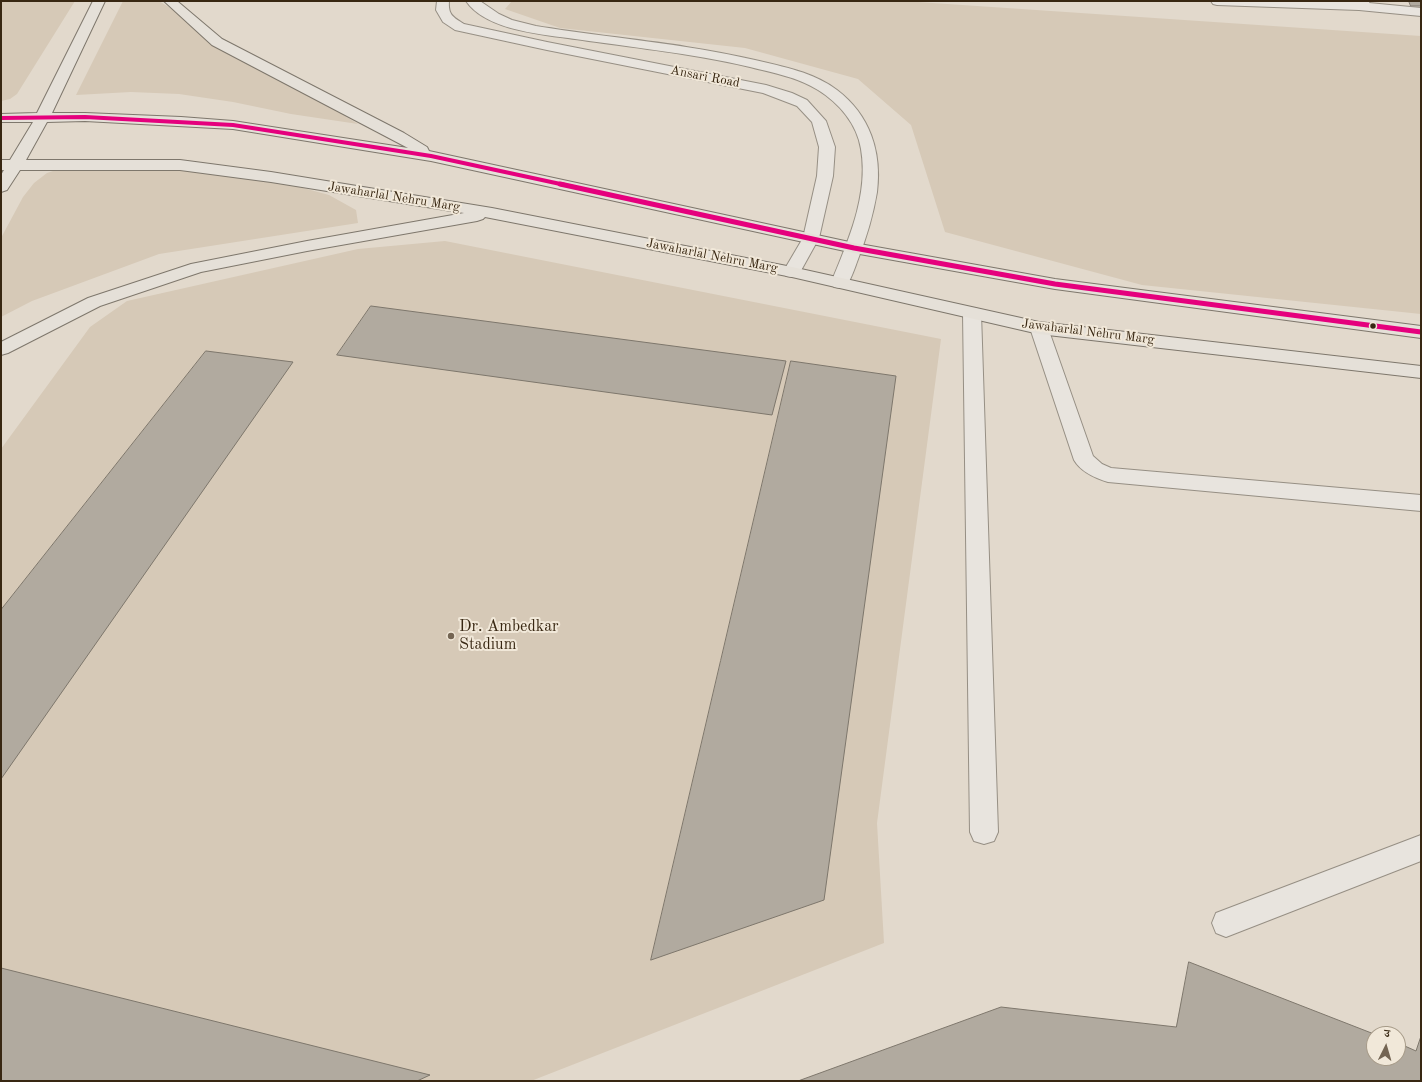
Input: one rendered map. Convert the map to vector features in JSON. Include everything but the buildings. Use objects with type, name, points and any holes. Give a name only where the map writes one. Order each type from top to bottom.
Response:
[{"type":"main road","points":[[1,187],[8,165],[44,117],[99,1]]},
{"type":"main road","points":[[170,1],[217,42],[399,136],[431,156]]},
{"type":"main road","points":[[1,118],[44,117],[181,121],[233,125],[431,156],[854,248],[1055,284],[1421,332]]},
{"type":"main road","name":"Jawaharlal Nehru Marg","points":[[8,165],[180,166],[271,177],[492,213],[792,272],[1039,328],[1421,372]]},
{"type":"main road","points":[[1,349],[94,302],[197,268],[307,246],[416,228],[492,213]]},
{"type":"street","name":"Ansari Road","points":[[443,1],[442,10],[448,19],[460,27],[546,46],[766,89],[802,103],[820,121],[828,147],[825,176],[811,238],[792,272]]},
{"type":"street","points":[[472,1],[486,13],[527,28],[741,60],[786,72],[813,82],[837,98],[854,115],[864,132],[869,149],[871,170],[866,208],[854,248],[840,283]]},
{"type":"street","points":[[1217,1],[1330,6],[1362,3],[1421,12]]},
{"type":"street","points":[[972,313],[984,832]]},
{"type":"street","points":[[1039,328],[1084,460],[1096,469],[1108,475],[1421,502]]},
{"type":"street","points":[[1226,923],[1421,848]]},
{"type":"shaded area","points":[[1,1],[75,1],[17,94],[10,99],[1,101]]},
{"type":"shaded area","points":[[123,1],[159,1],[358,124],[291,114],[233,102],[179,94],[131,92],[76,95]]},
{"type":"shaded area","points":[[512,1],[903,1],[1421,36],[1421,314],[1142,285],[945,232],[911,125],[858,79],[745,48],[560,28],[505,9]]},
{"type":"shaded area","points":[[102,160],[259,176],[329,195],[356,210],[358,223],[159,254],[32,301],[1,317],[1,238],[23,197],[34,183],[47,173],[68,166]]},
{"type":"shaded area","name":"Dr. Ambedkar Stadium","points":[[445,241],[941,339],[877,823],[884,943],[531,1081],[1,1081],[1,449],[90,327],[127,301],[358,249]]},
{"type":"transit line","points":[[1,118],[85,117],[233,125],[431,156],[854,248],[1055,284],[1421,332]]},
{"type":"place","name":"Dr. Ambedkar Stadium","points":[[451,636]]}]
